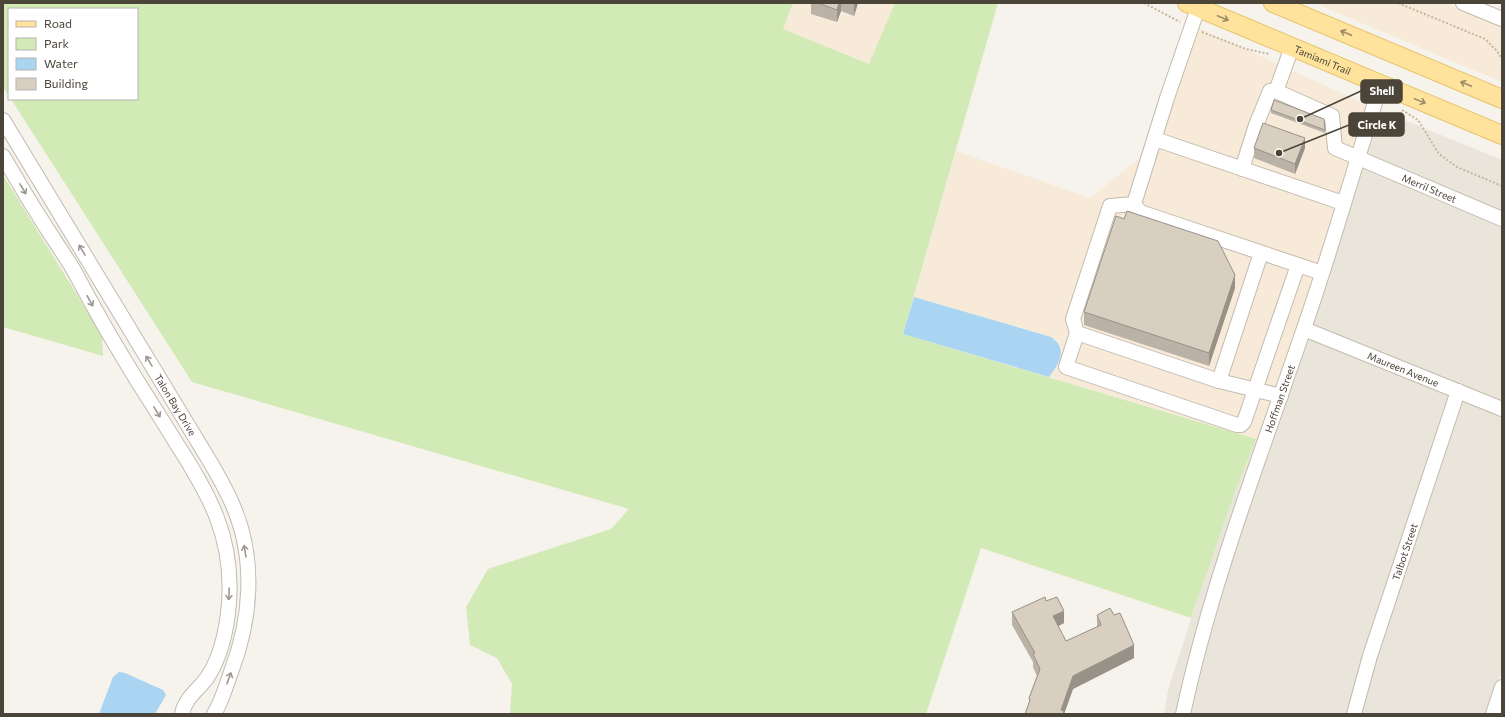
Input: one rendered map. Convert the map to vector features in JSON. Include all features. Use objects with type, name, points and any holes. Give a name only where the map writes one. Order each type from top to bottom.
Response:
[{"type":"main road","points":[[1273,3],[1502,99]]},
{"type":"main road","name":"Tamiami Trail","points":[[1192,5],[1290,54],[1380,84],[1502,135]]},
{"type":"street","points":[[1463,3],[1502,19]]},
{"type":"street","points":[[1134,204],[1191,28],[1192,5]]},
{"type":"street","points":[[1242,169],[1256,124],[1270,91],[1276,90],[1290,54]]},
{"type":"street","name":"Hoffman Street","points":[[1183,714],[1213,599],[1304,329],[1380,84]]},
{"type":"street","name":"Merril Street","points":[[1276,90],[1332,116],[1335,148],[1502,219]]},
{"type":"street","name":"Talon Bay Drive","points":[[3,120],[212,465],[234,509],[242,533],[246,553],[248,603],[242,640],[224,695],[214,714]]},
{"type":"street","points":[[1154,139],[1343,203]]},
{"type":"street","name":"Talon Bay Drive","points":[[3,156],[72,268],[118,349],[191,466],[210,499],[223,533],[230,579],[226,627],[220,649],[211,670],[185,705],[182,714]]},
{"type":"street","points":[[1134,204],[1140,212],[1322,273]]},
{"type":"street","points":[[1134,204],[1110,206],[1073,319],[1076,333],[1066,367],[1237,425],[1241,425],[1244,422],[1298,265]]},
{"type":"street","points":[[1219,381],[1261,253]]},
{"type":"street","name":"Maureen Avenue","points":[[1304,329],[1502,409]]},
{"type":"street","points":[[1076,333],[1219,381],[1255,388],[1281,396]]},
{"type":"street","name":"Talbot Street","points":[[1354,714],[1370,656],[1458,391]]},
{"type":"street","points":[[203,682],[224,695]]},
{"type":"street","points":[[1493,714],[1502,687]]},
{"type":"path","points":[[1144,3],[1191,28],[1246,49],[1270,54],[1290,54]]},
{"type":"path","points":[[1398,3],[1485,39],[1502,58]]},
{"type":"path","points":[[1399,108],[1418,120],[1440,154],[1457,167],[1502,186]]},
{"type":"shaded area","points":[[793,3],[895,3],[870,64],[783,29]]},
{"type":"shaded area","points":[[1314,3],[1446,3],[1502,26],[1502,82]]},
{"type":"shaded area","points":[[1192,25],[1368,105],[1299,327],[1256,439],[1049,377],[1055,369],[1061,356],[1062,349],[1057,340],[914,297],[956,151],[1090,198],[1152,148]]},
{"type":"shaded area","points":[[1382,111],[1502,160],[1502,212],[1365,154]]},
{"type":"shaded area","points":[[1361,166],[1502,226],[1502,402],[1312,325]]},
{"type":"shaded area","points":[[1308,337],[1450,395],[1348,714],[1189,714],[1218,601]]},
{"type":"shaded area","points":[[1294,341],[1177,714],[1164,714],[1168,690],[1206,573],[1236,489]]},
{"type":"shaded area","points":[[1461,400],[1502,417],[1502,669],[1487,714],[1360,714],[1375,658]]},
{"type":"green space","points":[[3,3],[793,3],[783,29],[869,64],[895,3],[998,3],[903,334],[1256,439],[1236,489],[1191,618],[981,548],[926,714],[510,714],[512,684],[497,658],[470,645],[466,607],[488,569],[611,529],[629,509],[192,382],[12,100],[138,100],[138,8],[8,8],[8,94],[3,87]]},
{"type":"green space","points":[[3,175],[102,335],[103,356],[3,327]]},
{"type":"water","points":[[914,297],[1051,337],[1060,346],[1061,352],[1059,362],[1049,377],[903,334]]},
{"type":"water","points":[[119,672],[125,673],[163,690],[166,695],[155,714],[99,714],[113,677]]},
{"type":"building","points":[[818,3],[839,3],[837,10]]},
{"type":"building","points":[[1274,100],[1324,119],[1325,130],[1271,110]]},
{"type":"building","points":[[1263,123],[1305,138],[1295,164],[1254,148]]},
{"type":"building","points":[[1127,211],[1218,241],[1235,275],[1209,353],[1084,312],[1116,216],[1124,219]]},
{"type":"building","points":[[1045,597],[1046,601],[1057,597],[1064,611],[1053,616],[1066,641],[1101,625],[1097,615],[1110,608],[1114,615],[1120,613],[1134,645],[1073,676],[1061,710],[1064,711],[1063,714],[1025,714],[1030,700],[1029,698],[1040,669],[1033,654],[1035,653],[1012,612]]},
{"type":"place","name":"Shell","points":[[1300,119]]},
{"type":"place","name":"Circle K","points":[[1279,153]]}]
